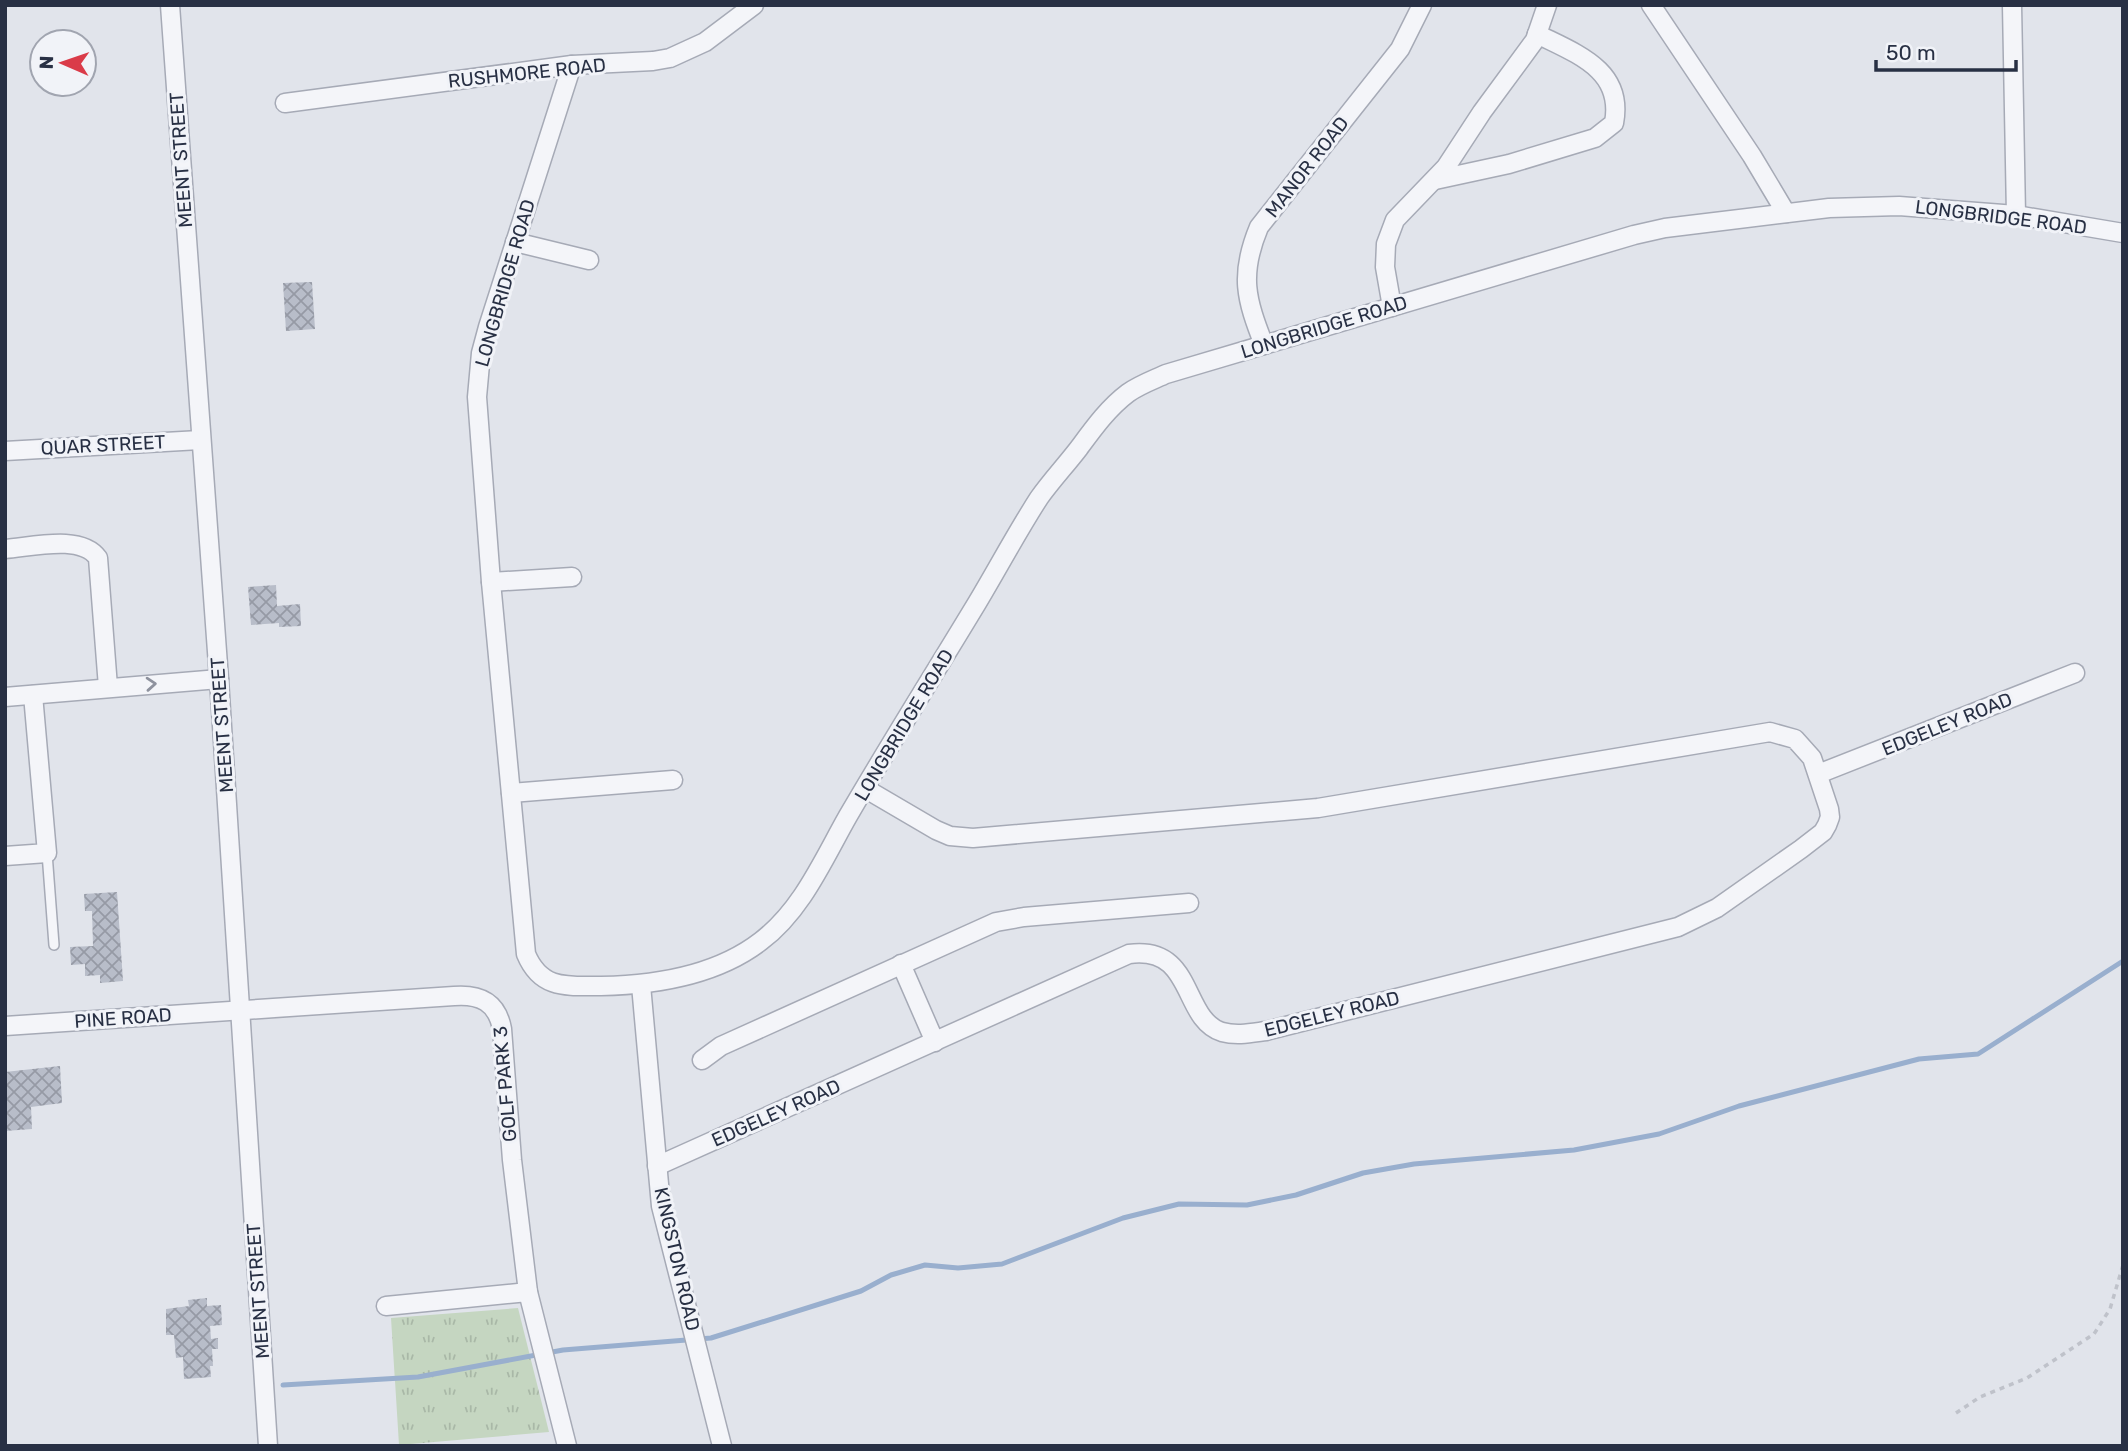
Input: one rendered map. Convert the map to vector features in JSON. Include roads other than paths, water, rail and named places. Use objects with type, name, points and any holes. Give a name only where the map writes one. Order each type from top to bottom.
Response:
[{"type":"street","name":"MEENT STREET","points":[[170,5],[219,679],[268,1446]]},
{"type":"street","name":"RUSHMORE ROAD","points":[[285,103],[572,65],[670,58],[705,42],[754,5]]},
{"type":"street","name":"MANOR ROAD","points":[[1264,345],[1250,310],[1246,286],[1249,252],[1259,227],[1399,49],[1422,5]]},
{"type":"street","points":[[1392,307],[1385,267],[1386,244],[1395,220],[1409,202],[1435,180],[1522,59],[1537,34],[1547,5]]},
{"type":"street","points":[[1651,5],[1752,156],[1786,213]]},
{"type":"street","points":[[2012,7],[2016,215]]},
{"type":"street","points":[[1435,180],[1509,164],[1595,138],[1615,123],[1617,108],[1610,82],[1598,68],[1537,34]]},
{"type":"street","name":"LONGBRIDGE ROAD","points":[[572,65],[488,327],[478,376],[477,397],[491,582],[526,954],[532,968],[552,983],[570,986],[641,985],[731,961],[762,941],[795,907],[1040,497],[1111,409],[1128,393],[1166,374],[1665,228],[1852,206],[1899,205],[2016,215],[2123,233]]},
{"type":"street","points":[[515,242],[589,260]]},
{"type":"street","name":"QUAR STREET","points":[[5,451],[200,440]]},
{"type":"street","points":[[5,548],[79,544],[93,551],[99,558],[108,687]]},
{"type":"street","points":[[491,582],[572,577]]},
{"type":"street","name":"EDGELEY ROAD","points":[[1818,774],[2075,673]]},
{"type":"street","points":[[5,697],[219,679]]},
{"type":"street","points":[[5,856],[47,853],[33,695]]},
{"type":"street","name":"EDGELEY ROAD","points":[[657,1166],[1120,958],[1139,953],[1167,961],[1188,989],[1203,1018],[1220,1031],[1239,1034],[1266,1031],[1657,934],[1694,920],[1717,908],[1823,832],[1830,817],[1812,758],[1795,739],[1770,732],[1318,808],[972,838],[950,836],[936,830],[866,789]]},
{"type":"street","points":[[511,793],[673,780]]},
{"type":"street","points":[[702,1060],[721,1046],[996,922],[1024,917],[1189,903]]},
{"type":"street","points":[[901,964],[935,1042]]},
{"type":"street","name":"KINGSTON ROAD","points":[[641,985],[661,1206],[722,1446]]},
{"type":"street","name":"GOLF PARK 3","points":[[240,1010],[469,995],[488,1001],[496,1011],[502,1030],[512,1160],[528,1292],[567,1445],[556,1446]]},
{"type":"street","name":"PINE ROAD","points":[[5,1026],[240,1010]]},
{"type":"street","points":[[386,1306],[528,1292]]},
{"type":"lane","points":[[47,853],[54,945]]},
{"type":"waterway","points":[[283,1385],[418,1377],[563,1350],[711,1338],[861,1291],[891,1275],[925,1265],[958,1268],[1002,1264],[1123,1218],[1179,1204],[1247,1205],[1296,1195],[1363,1173],[1414,1164],[1574,1150],[1659,1134],[1739,1106],[1919,1059],[1978,1054],[2123,961]]}]
